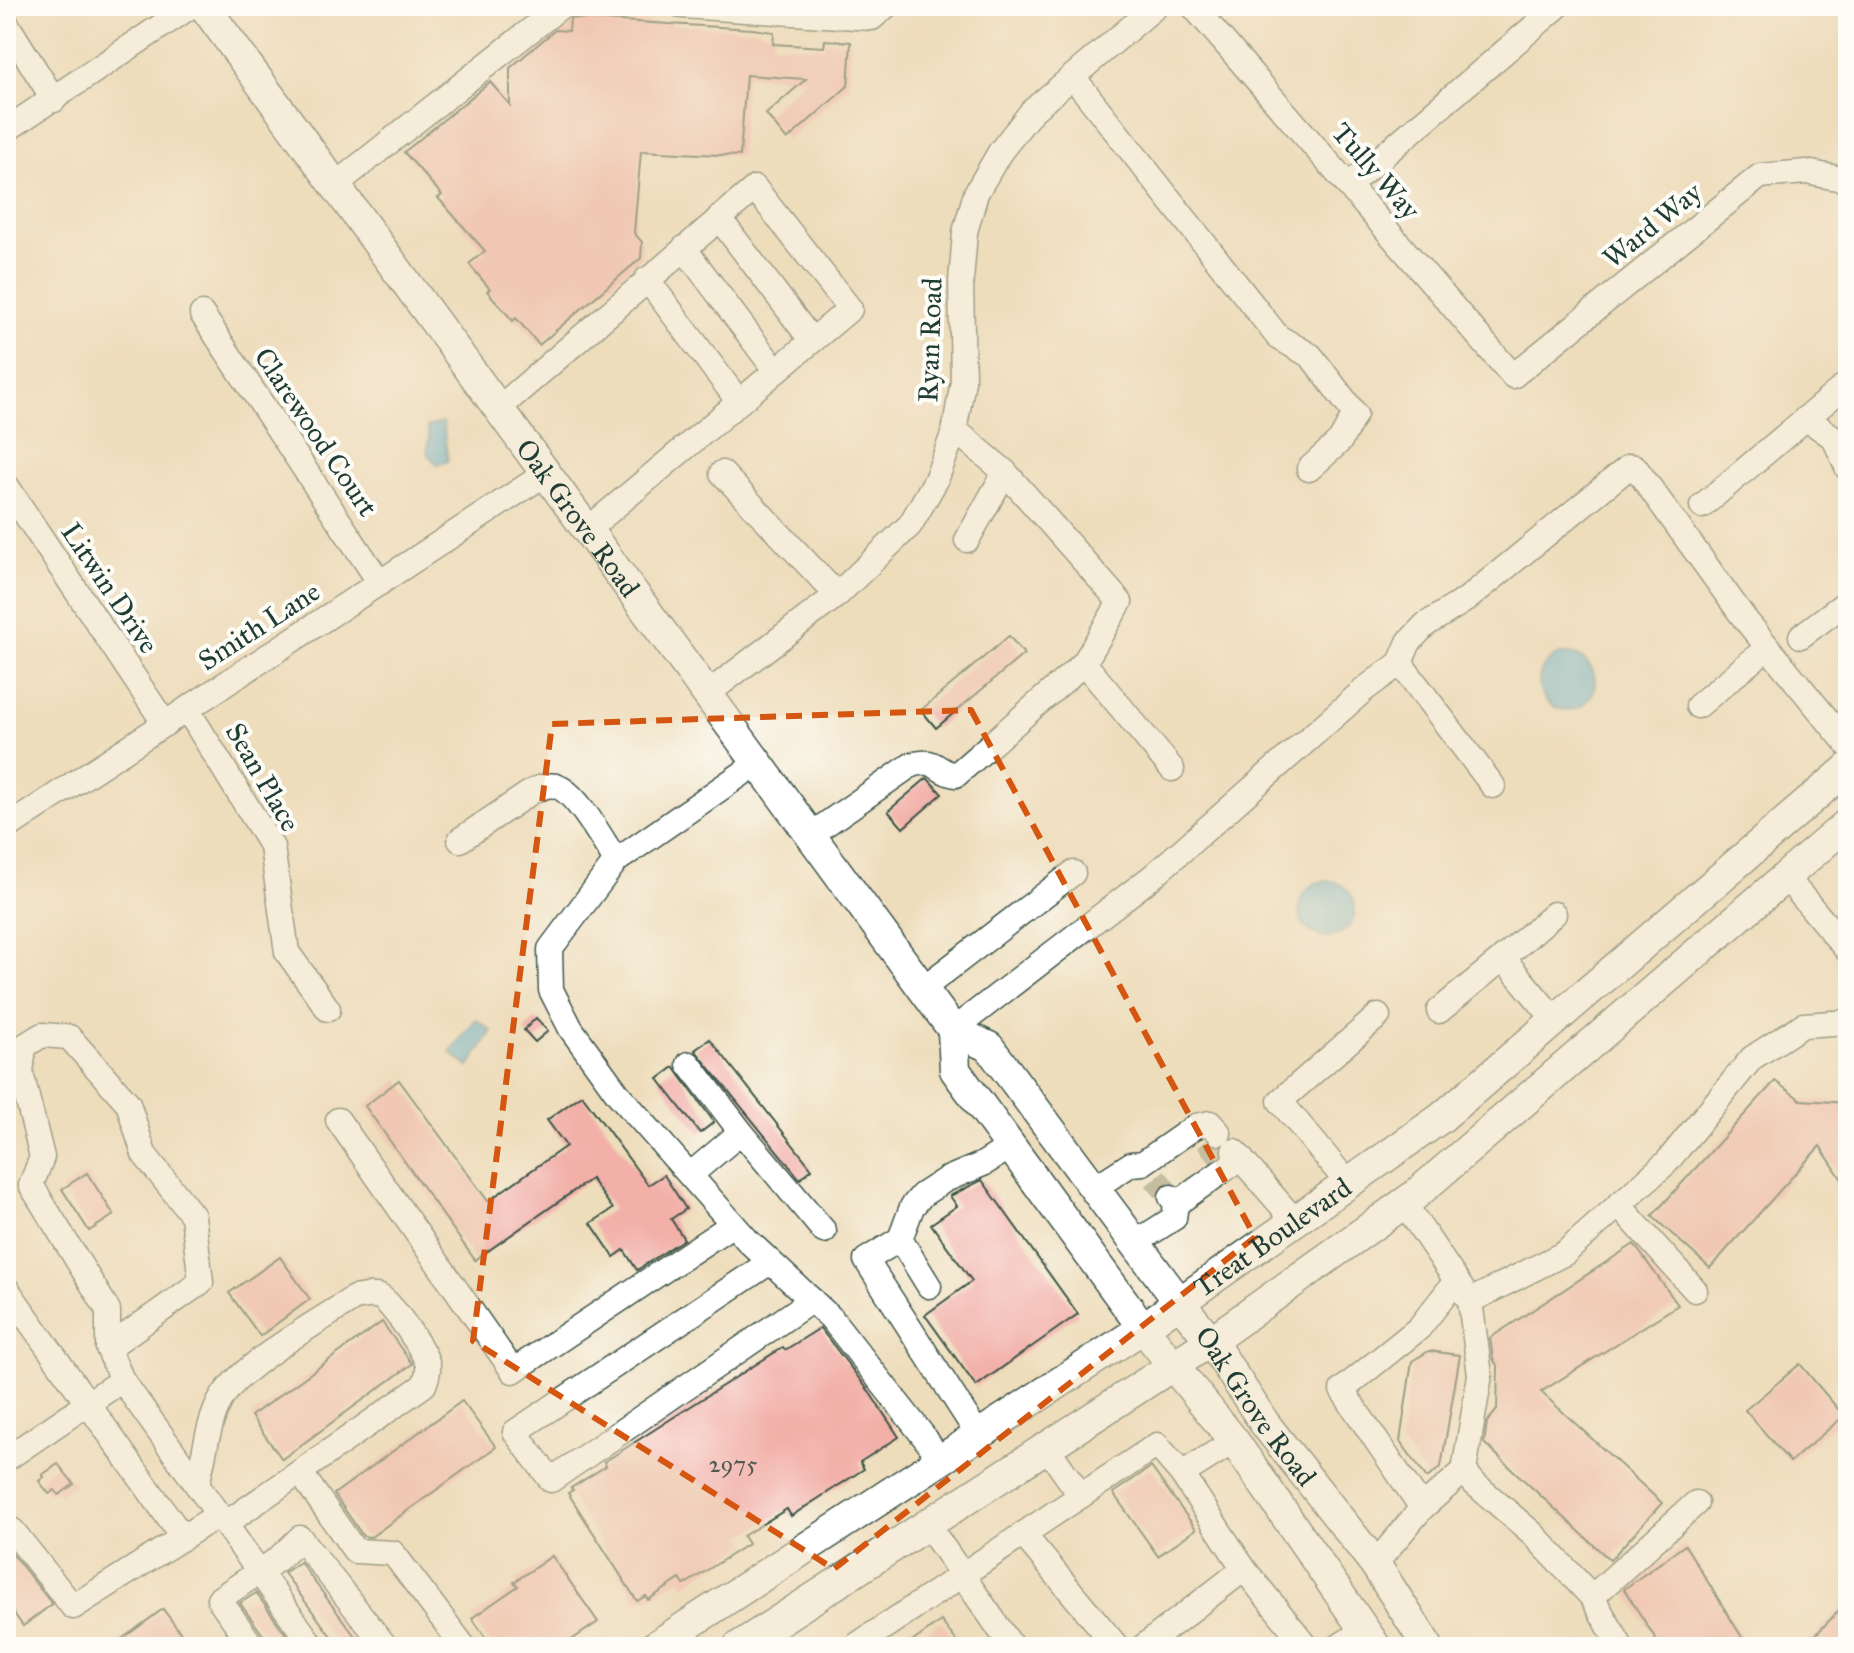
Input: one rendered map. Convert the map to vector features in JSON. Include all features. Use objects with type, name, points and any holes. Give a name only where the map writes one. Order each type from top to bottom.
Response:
[{"type":"main road","name":"Oak Grove Road","points":[[204,6],[922,989],[953,1030],[989,1047],[1211,1341],[1265,1424],[1375,1564],[1428,1647]]},
{"type":"main road","name":"Treat Boulevard","points":[[654,1647],[1143,1328],[1441,1118],[1848,768]]},
{"type":"main road","name":"Treat Boulevard","points":[[738,1647],[766,1638],[927,1524],[1211,1341],[1404,1203],[1848,823]]},
{"type":"main road","name":"Oak Grove Road","points":[[953,1030],[955,1070],[1143,1328],[1234,1441],[1370,1638]]},
{"type":"street","points":[[6,130],[191,6]]},
{"type":"street","points":[[335,185],[561,6]]},
{"type":"street","points":[[682,6],[779,9],[872,18],[886,6]]},
{"type":"street","name":"Ryan Road","points":[[707,694],[837,595],[910,525],[936,480],[955,430],[963,381],[962,269],[965,232],[976,193],[1000,152],[1032,111],[1156,6]]},
{"type":"street","name":"Tully Way","points":[[1193,6],[1513,376]]},
{"type":"street","points":[[1349,185],[1558,6]]},
{"type":"street","points":[[6,23],[54,100]]},
{"type":"street","points":[[1073,77],[1278,337],[1311,356],[1355,414],[1340,441],[1309,469]]},
{"type":"street","name":"Ward Way","points":[[1513,376],[1760,176],[1806,172],[1848,180]]},
{"type":"street","points":[[498,409],[755,188],[850,309],[587,530]]},
{"type":"street","points":[[719,218],[812,341]]},
{"type":"street","points":[[684,248],[776,371]]},
{"type":"street","points":[[647,279],[739,402]]},
{"type":"street","name":"Clarewood Court","points":[[202,314],[380,583]]},
{"type":"street","points":[[1702,506],[1848,383]]},
{"type":"street","points":[[1806,418],[1834,438],[1848,469]]},
{"type":"street","points":[[809,836],[911,765],[925,761],[956,775],[1084,663],[1120,602],[1005,472],[955,430]]},
{"type":"street","points":[[953,1030],[1153,876],[1365,689],[1400,663],[1409,642],[1425,625],[1467,599],[1630,466],[1635,467],[1767,648],[1848,745]]},
{"type":"street","points":[[967,540],[1005,472]]},
{"type":"street","points":[[722,473],[837,595]]},
{"type":"street","name":"Smith Lane","points":[[6,828],[545,474]]},
{"type":"street","name":"Litwin Drive","points":[[6,485],[165,724]]},
{"type":"street","points":[[1801,636],[1848,601]]},
{"type":"street","points":[[1698,706],[1767,648]]},
{"type":"street","points":[[1084,663],[1172,769]]},
{"type":"street","points":[[1400,663],[1493,786]]},
{"type":"street","name":"Sean Place","points":[[187,709],[272,847],[287,952],[328,1009]]},
{"type":"street","points":[[756,764],[616,861],[550,949],[551,990],[571,1029],[618,1094],[733,1224],[831,1318],[940,1461]]},
{"type":"street","points":[[460,840],[531,792],[540,787],[557,786],[581,808],[616,861]]},
{"type":"street","points":[[922,989],[1073,873]]},
{"type":"street","points":[[1785,876],[1848,951]]},
{"type":"street","points":[[1439,1011],[1554,914]]},
{"type":"street","points":[[1503,958],[1555,1020]]},
{"type":"street","points":[[1347,1182],[1280,1101],[1378,1016]]},
{"type":"street","points":[[1422,1508],[1342,1390],[1463,1291],[1565,1253],[1667,1162],[1752,1058],[1803,1025],[1848,1022]]},
{"type":"street","points":[[108,1348],[201,1282],[193,1216],[144,1154],[128,1103],[69,1037],[42,1035],[24,1046],[21,1073],[42,1157],[31,1185],[108,1310],[108,1348],[122,1380],[313,1647]]},
{"type":"street","points":[[689,1064],[824,1231]]},
{"type":"street","points":[[338,1120],[513,1371],[733,1224]]},
{"type":"street","points":[[690,1175],[741,1132]]},
{"type":"street","points":[[979,1436],[866,1260],[900,1239],[912,1207],[922,1195],[1010,1147]]},
{"type":"street","points":[[1168,1181],[1221,1148]]},
{"type":"street","points":[[1168,1181],[1221,1148]]},
{"type":"street","points":[[1221,1148],[1294,1220]]},
{"type":"street","points":[[1094,1188],[1131,1164],[1168,1181]]},
{"type":"street","points":[[1135,1243],[1174,1218],[1168,1181]]},
{"type":"street","points":[[1375,1564],[1422,1508],[1464,1471],[1480,1375],[1463,1291],[1404,1203]]},
{"type":"street","points":[[1619,1205],[1695,1290]]},
{"type":"street","points":[[900,1239],[929,1286]]},
{"type":"street","points":[[770,1262],[515,1432],[551,1480],[812,1300]]},
{"type":"street","points":[[6,1288],[183,1538]]},
{"type":"street","points":[[6,1527],[13,1531],[73,1607],[183,1538],[222,1519],[300,1472],[424,1385],[429,1370],[426,1359],[392,1307],[379,1297],[354,1298],[246,1371],[228,1388],[219,1403],[197,1485]]},
{"type":"street","points":[[6,1459],[122,1380]]},
{"type":"street","points":[[1182,1474],[1234,1441]]},
{"type":"street","points":[[854,1647],[1157,1445],[1182,1474],[1244,1569],[1307,1647]]},
{"type":"street","points":[[1046,1446],[1081,1496]]},
{"type":"street","points":[[1464,1471],[1532,1533],[1592,1597],[1621,1647]]},
{"type":"street","points":[[300,1472],[355,1551],[393,1553],[464,1647]]},
{"type":"street","points":[[1592,1597],[1696,1503]]},
{"type":"street","points":[[927,1524],[1012,1647]]},
{"type":"street","points":[[1023,1534],[1117,1647]]},
{"type":"street","points":[[253,1647],[219,1599],[278,1559],[300,1538],[386,1647]]},
{"type":"street","points":[[1143,1647],[1244,1569]]},
{"type":"street","points":[[1338,1647],[1370,1638]]},
{"type":"highlighted area","points":[[971,710],[1255,1237],[834,1569],[473,1341],[552,724]]},
{"type":"water","points":[[443,422],[448,461],[438,465],[427,454],[427,427]]},
{"type":"water","points":[[1567,654],[1587,662],[1595,682],[1587,702],[1567,710],[1547,702],[1539,682],[1547,662]]},
{"type":"water","points":[[1327,881],[1347,889],[1355,909],[1347,929],[1327,937],[1307,929],[1299,909],[1307,889]]},
{"type":"water","points":[[476,1019],[492,1031],[469,1067],[450,1052]]},
{"type":"building","points":[[570,18],[752,29],[774,32],[773,44],[824,47],[825,40],[851,42],[848,86],[787,140],[766,114],[806,79],[746,75],[740,156],[641,151],[634,233],[642,242],[641,258],[539,345],[487,291],[490,289],[469,264],[485,251],[438,198],[442,195],[404,152],[490,82],[510,105],[510,68],[555,30],[569,31]]},
{"type":"building","points":[[1009,636],[1024,654],[936,728],[921,710]]},
{"type":"building","points":[[927,778],[942,794],[903,828],[888,811]]},
{"type":"building","points":[[536,1018],[548,1031],[535,1042],[524,1030]]},
{"type":"building","points":[[710,1039],[812,1169],[800,1179],[695,1050]]},
{"type":"building","points":[[674,1067],[714,1122],[700,1133],[658,1079]]},
{"type":"building","points":[[399,1080],[488,1201],[566,1146],[547,1120],[582,1095],[648,1185],[664,1175],[686,1209],[671,1219],[684,1239],[637,1270],[624,1250],[614,1257],[591,1223],[613,1209],[591,1179],[475,1260],[365,1106]]},
{"type":"building","points":[[1775,1081],[1801,1100],[1848,1103],[1848,1189],[1820,1146],[1710,1268],[1652,1216]]},
{"type":"building","points":[[87,1173],[114,1215],[89,1231],[62,1189]]},
{"type":"building","points":[[982,1180],[1078,1314],[976,1386],[925,1315],[972,1281],[931,1224],[957,1206],[950,1196]]},
{"type":"building","points":[[1634,1244],[1678,1305],[1541,1392],[1662,1503],[1610,1560],[1484,1443],[1487,1422],[1497,1410],[1498,1367],[1493,1359],[1490,1338]]},
{"type":"building","points":[[280,1257],[310,1299],[260,1336],[229,1293]]},
{"type":"building","points":[[382,1322],[412,1364],[282,1459],[251,1416]]},
{"type":"building","points":[[820,1328],[868,1390],[899,1437],[860,1462],[864,1469],[791,1516],[787,1509],[743,1536],[748,1544],[684,1585],[680,1579],[648,1600],[646,1596],[637,1601],[568,1493],[573,1490],[571,1488],[606,1466],[604,1462],[783,1347],[785,1350]]},
{"type":"building","points":[[1429,1351],[1460,1355],[1441,1467],[1427,1478],[1400,1441],[1412,1361]]},
{"type":"building","points":[[1800,1364],[1844,1416],[1790,1462],[1745,1410]]},
{"type":"building","points":[[462,1401],[496,1447],[371,1537],[363,1536],[334,1494]]},
{"type":"building","points":[[58,1464],[74,1484],[59,1495],[55,1490],[49,1494],[39,1481],[44,1477],[42,1475]]},
{"type":"building","points":[[1151,1467],[1196,1529],[1158,1556],[1113,1493]]},
{"type":"building","points":[[1685,1545],[1748,1647],[1661,1647],[1624,1589]]},
{"type":"building","points":[[6,1546],[52,1604],[23,1626],[6,1602]]},
{"type":"building","points":[[552,1556],[598,1622],[561,1647],[492,1647],[472,1618],[518,1586],[514,1582]]},
{"type":"building","points":[[300,1562],[363,1647],[339,1647],[284,1573]]},
{"type":"building","points":[[256,1593],[295,1647],[272,1647],[247,1613],[240,1603]]},
{"type":"building","points":[[1848,1601],[1848,1647],[1804,1647]]},
{"type":"building","points":[[163,1609],[191,1647],[111,1647]]},
{"type":"building","points":[[941,1621],[961,1647],[905,1647]]},
{"type":"tunnel","points":[[1207,1140],[1222,1159]]},
{"type":"tunnel","points":[[1155,1178],[1171,1197]]}]
